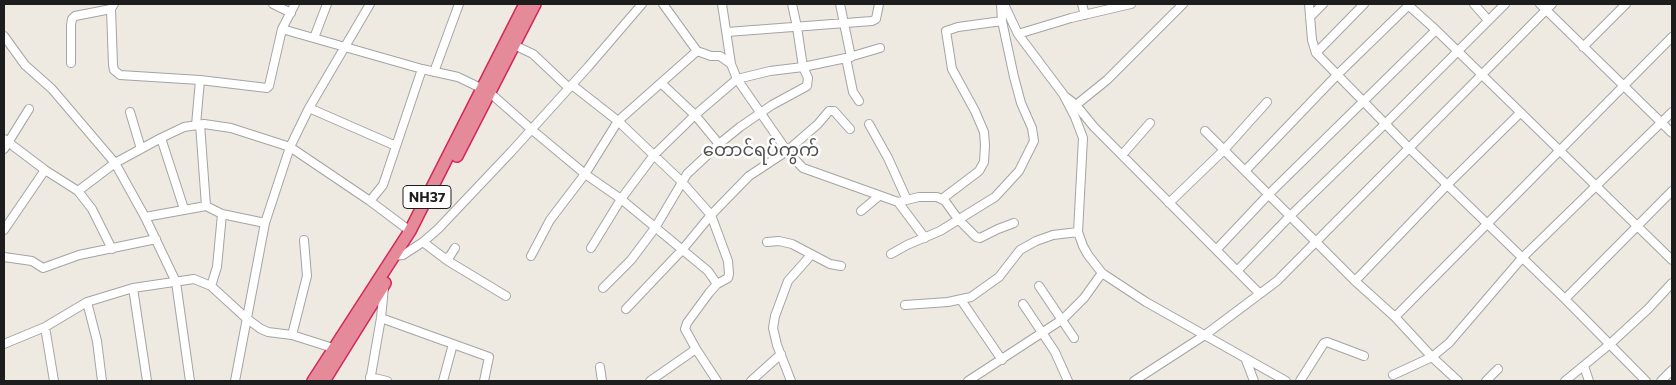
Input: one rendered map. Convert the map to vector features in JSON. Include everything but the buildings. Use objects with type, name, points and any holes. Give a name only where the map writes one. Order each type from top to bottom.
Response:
[{"type":"highway","name":"NH37","points":[[324,381],[338,351],[384,272],[416,236],[525,4]]},
{"type":"highway","name":"NH37","points":[[313,381],[338,351],[384,286],[410,231],[535,4]]},
{"type":"street","points":[[273,4],[291,13]]},
{"type":"street","points":[[72,64],[72,19],[75,16],[112,6],[113,65],[114,70],[120,75],[200,80],[267,88],[282,29],[295,4]]},
{"type":"street","points":[[314,38],[327,4]]},
{"type":"street","points":[[235,381],[265,223],[290,147],[343,47],[370,4]]},
{"type":"street","points":[[434,72],[460,4]]},
{"type":"street","points":[[398,255],[423,242],[444,222],[571,86],[642,4]]},
{"type":"street","points":[[663,4],[697,51],[711,56],[720,56],[731,64]]},
{"type":"street","points":[[722,4],[731,64],[737,79],[787,151],[803,168],[898,202],[931,196],[942,199],[974,236],[980,238],[998,228],[1014,224]]},
{"type":"street","points":[[603,288],[631,260],[654,228],[687,174],[718,144],[740,127],[772,105],[807,86],[808,78],[803,67],[798,27],[792,4]]},
{"type":"street","points":[[840,4],[853,92],[859,101]]},
{"type":"street","points":[[727,32],[872,21],[876,19],[878,4]]},
{"type":"street","points":[[891,254],[940,231],[995,197],[1005,189],[1019,171],[1034,141],[1032,128],[1021,103],[1014,77],[1002,21],[1002,4]]},
{"type":"street","points":[[1002,4],[1018,34],[1062,94],[1076,117],[1083,138],[1078,232],[1082,246],[1102,273],[1146,302],[1286,381]]},
{"type":"street","points":[[1082,4],[1085,14]]},
{"type":"street","points":[[1018,34],[1085,14],[1127,4]]},
{"type":"street","points":[[1076,106],[1107,80],[1183,4]]},
{"type":"street","points":[[1309,4],[1312,40],[1316,52],[1408,147],[1565,299],[1646,381]]},
{"type":"street","points":[[1310,17],[1323,4]]},
{"type":"street","points":[[1316,52],[1364,4]]},
{"type":"street","points":[[1474,4],[1488,20]]},
{"type":"street","points":[[1237,271],[1290,216],[1505,4]]},
{"type":"street","points":[[1134,381],[1205,335],[1277,281],[1543,7],[1552,4]]},
{"type":"street","points":[[1584,47],[1626,4]]},
{"type":"street","points":[[1244,171],[1408,5],[1672,260]]},
{"type":"street","points":[[1543,7],[1672,133]]},
{"type":"street","points":[[942,199],[979,171],[984,162],[986,145],[984,132],[975,111],[952,69],[946,31],[958,27],[1002,21]]},
{"type":"street","points":[[282,29],[422,69],[458,77],[486,90],[585,174],[621,199],[708,271],[717,284]]},
{"type":"street","points":[[1217,249],[1268,195],[1436,30]]},
{"type":"street","points":[[4,36],[25,65],[52,89],[115,163],[156,239],[176,282],[190,381]]},
{"type":"street","points":[[1395,317],[1672,37]]},
{"type":"street","points":[[514,44],[533,54],[571,86],[618,121],[682,182],[711,215],[730,270],[728,278],[717,284],[687,323],[685,329],[717,381]]},
{"type":"street","points":[[591,248],[621,199],[654,155],[695,115],[737,79],[770,71],[803,67],[880,48]]},
{"type":"street","points":[[531,256],[550,220],[585,174],[618,121],[697,51]]},
{"type":"street","points":[[370,201],[383,185],[422,69]]},
{"type":"street","points":[[200,80],[198,125],[206,206]]},
{"type":"street","points":[[661,83],[695,115],[718,144]]},
{"type":"street","points":[[1062,94],[1076,106],[1094,128],[1260,294]]},
{"type":"street","points":[[1169,203],[1224,150],[1267,102]]},
{"type":"street","points":[[309,108],[396,146]]},
{"type":"street","points":[[29,109],[5,144],[78,192],[92,208],[112,249]]},
{"type":"street","points":[[626,309],[749,176],[787,151],[831,110],[834,110],[850,129]]},
{"type":"street","points":[[130,112],[141,149]]},
{"type":"street","points":[[1392,375],[1432,357],[1449,343],[1522,258],[1672,112]]},
{"type":"street","points":[[1355,281],[1448,184],[1520,113]]},
{"type":"street","points":[[1122,155],[1150,123]]},
{"type":"street","points":[[869,124],[888,158],[907,200]]},
{"type":"street","points":[[78,192],[115,163],[184,127],[198,125],[231,128],[290,147],[370,201],[410,231]]},
{"type":"street","points":[[1205,131],[1458,381]]},
{"type":"street","points":[[161,138],[184,209]]},
{"type":"street","points":[[4,230],[45,170]]},
{"type":"street","points":[[1565,299],[1672,191]]},
{"type":"street","points":[[861,211],[879,196]]},
{"type":"street","points":[[898,202],[925,238]]},
{"type":"street","points":[[144,217],[206,206],[222,214],[265,223]]},
{"type":"street","points":[[210,286],[217,267],[222,214]]},
{"type":"street","points":[[905,305],[961,300],[971,297],[999,277],[1020,250],[1036,240],[1053,235],[1078,232]]},
{"type":"street","points":[[4,257],[32,261],[42,268],[79,255],[156,239]]},
{"type":"street","points":[[292,335],[307,276],[304,240]]},
{"type":"street","points":[[767,242],[779,241],[792,244],[830,264],[840,266]]},
{"type":"street","points":[[423,242],[445,259],[506,296]]},
{"type":"street","points":[[445,259],[450,256],[455,248]]},
{"type":"street","points":[[791,381],[773,328],[775,316],[788,280],[811,255]]},
{"type":"street","points":[[384,272],[381,318],[370,379],[387,381]]},
{"type":"street","points":[[968,381],[1063,319],[1084,298],[1102,273]]},
{"type":"street","points":[[4,344],[45,327],[87,302],[133,288],[194,279],[210,286],[261,329],[268,332],[292,335],[338,351]]},
{"type":"street","points":[[1565,381],[1610,344],[1648,309],[1672,283]]},
{"type":"street","points":[[1040,286],[1074,338]]},
{"type":"street","points":[[133,288],[147,381]]},
{"type":"street","points":[[961,300],[1002,360]]},
{"type":"street","points":[[87,302],[97,340],[102,381]]},
{"type":"street","points":[[1023,304],[1054,352],[1068,381]]},
{"type":"street","points":[[381,318],[489,357],[484,381]]},
{"type":"street","points":[[45,327],[54,381]]},
{"type":"street","points":[[1300,381],[1324,343],[1327,342],[1364,356]]},
{"type":"street","points":[[444,381],[453,344]]},
{"type":"street","points":[[650,381],[696,349]]},
{"type":"street","points":[[751,381],[781,354]]},
{"type":"street","points":[[1246,360],[1254,381]]},
{"type":"street","points":[[1584,366],[1589,381]]},
{"type":"street","points":[[600,367],[602,381]]},
{"type":"street","points":[[1486,381],[1498,369]]},
{"type":"street","points":[[1661,381],[1672,370]]},
{"type":"district","name":"တောင်ရပ်ကွက်","points":[[761,150]]}]
